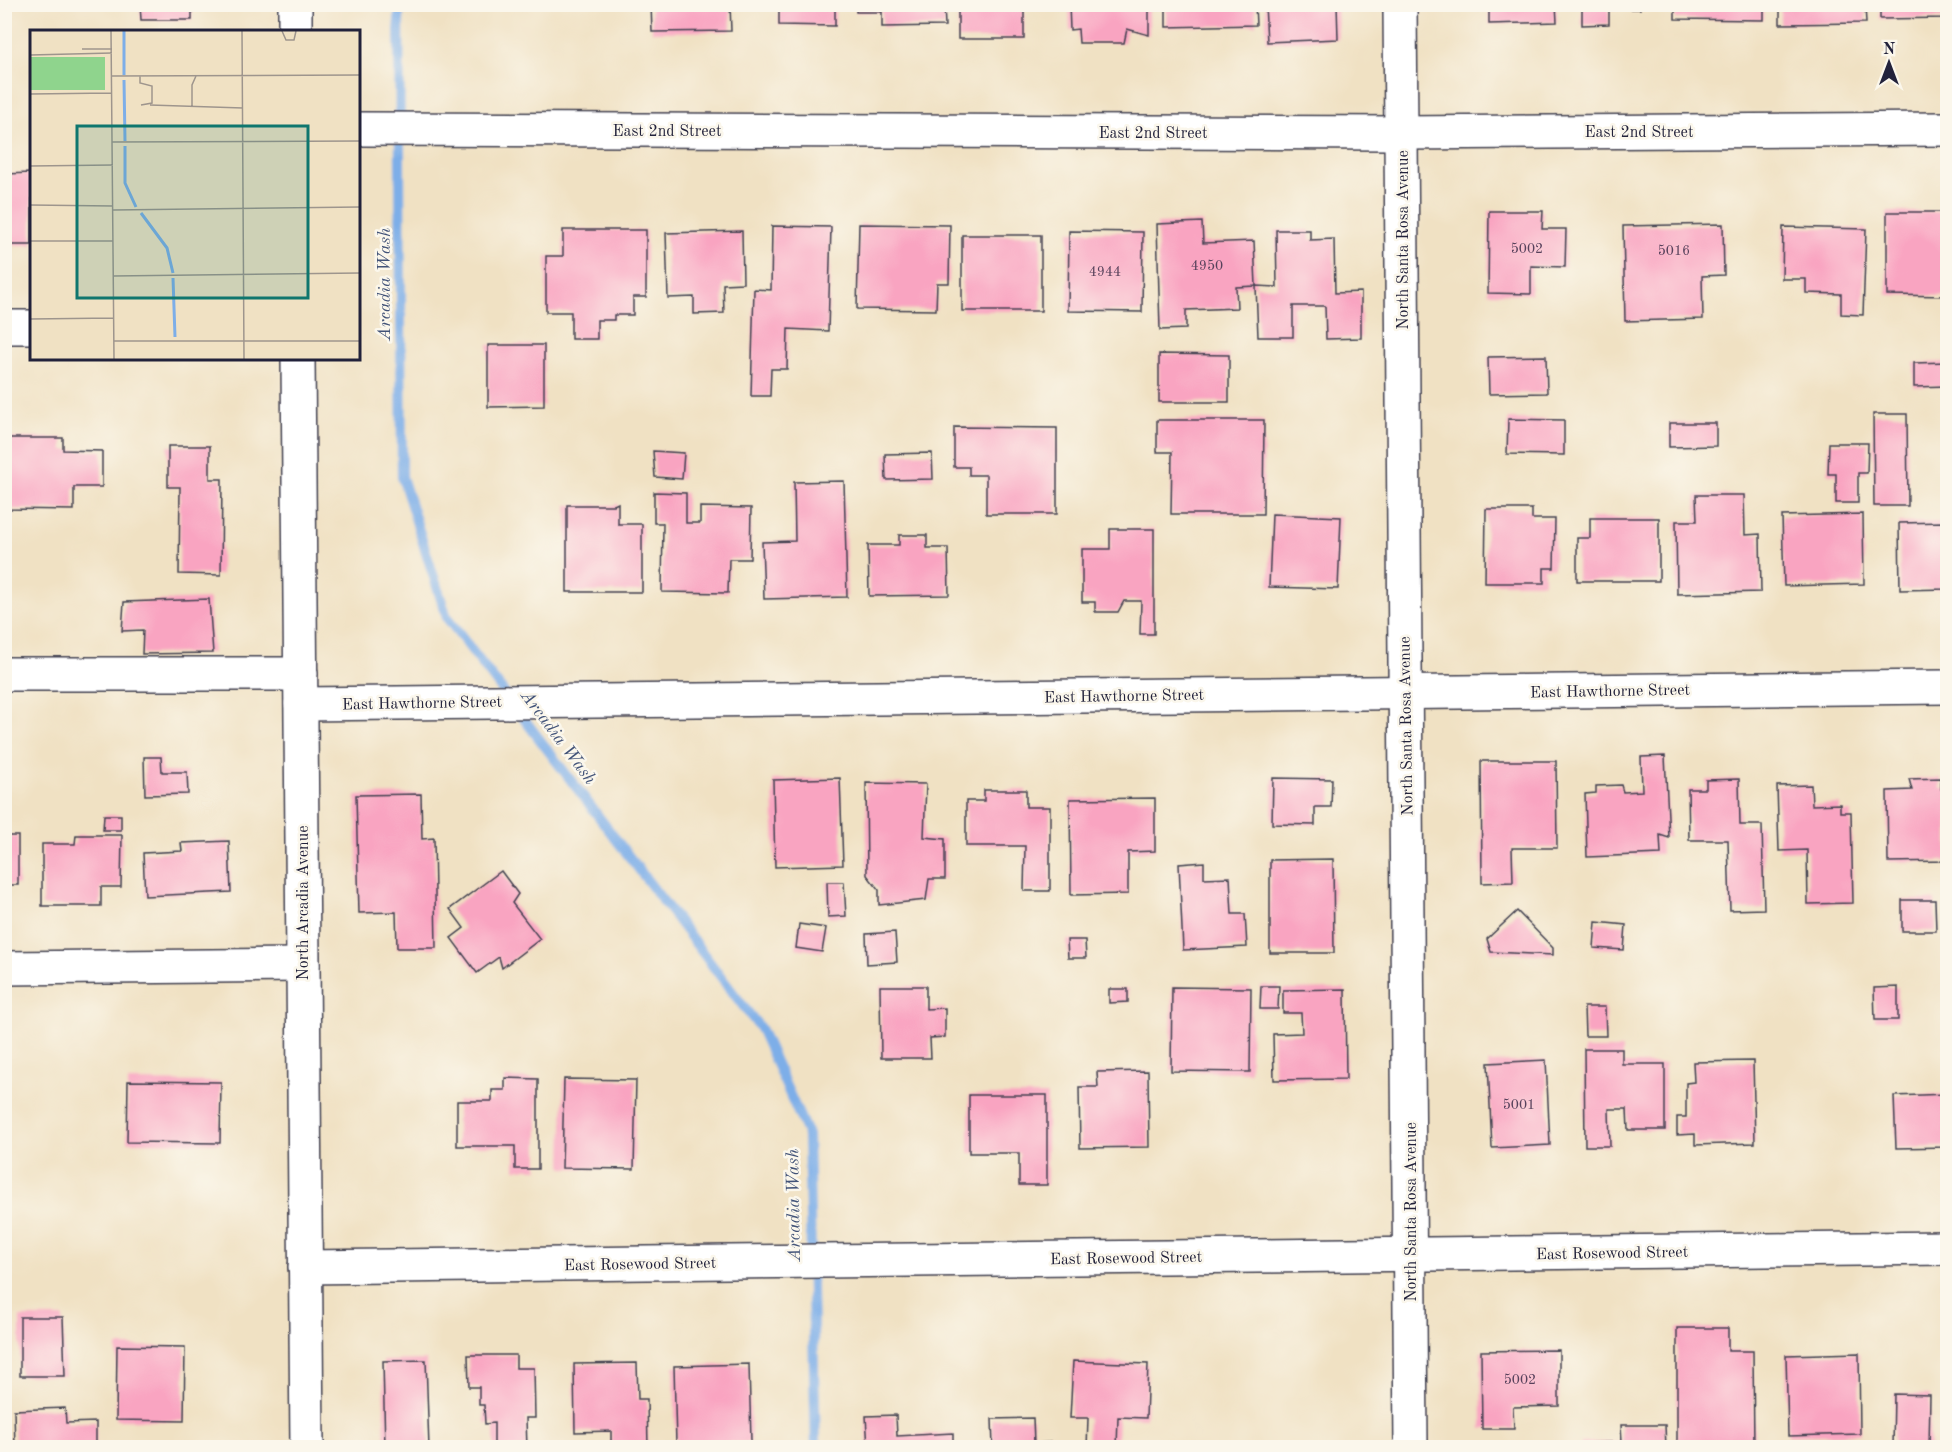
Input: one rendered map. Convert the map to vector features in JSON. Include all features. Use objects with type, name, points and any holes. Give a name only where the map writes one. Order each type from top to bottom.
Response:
[{"type":"street","points":[[295,4],[295,30]]},
{"type":"street","name":"North Santa Rosa Avenue","points":[[1400,4],[1411,1448]]},
{"type":"street","name":"East 2nd Street","points":[[360,129],[1401,132],[1947,129]]},
{"type":"street","points":[[4,327],[30,327]]},
{"type":"street","name":"North Arcadia Avenue","points":[[298,360],[307,1448]]},
{"type":"street","name":"East Hawthorne Street","points":[[4,674],[301,689],[1404,692],[1947,687]]},
{"type":"street","points":[[4,968],[303,965]]},
{"type":"street","name":"East Rosewood Street","points":[[305,1267],[1947,1248]]},
{"type":"building","points":[[140,4],[192,4],[192,20],[141,20]]},
{"type":"building","points":[[651,4],[730,4],[731,31],[652,32]]},
{"type":"building","points":[[779,4],[835,4],[835,26],[779,25]]},
{"type":"building","points":[[856,4],[944,4],[945,26],[882,27],[882,12],[856,12]]},
{"type":"building","points":[[958,4],[1024,4],[1024,39],[958,39]]},
{"type":"building","points":[[1069,4],[1149,4],[1149,35],[1127,29],[1124,43],[1079,43],[1078,29],[1070,30]]},
{"type":"building","points":[[1166,4],[1255,4],[1256,25],[1166,27]]},
{"type":"building","points":[[1265,4],[1337,4],[1338,39],[1267,42]]},
{"type":"building","points":[[1489,4],[1556,4],[1557,22],[1489,24]]},
{"type":"building","points":[[1582,4],[1640,4],[1640,9],[1609,9],[1609,24],[1582,25]]},
{"type":"building","points":[[1675,4],[1764,4],[1764,20],[1675,19]]},
{"type":"building","points":[[1880,4],[1948,4],[1948,18],[1880,19]]},
{"type":"building","points":[[1780,5],[1865,5],[1866,23],[1780,24]]},
{"type":"building","points":[[30,173],[30,245],[4,245],[4,174]]},
{"type":"building","points":[[1489,211],[1543,211],[1542,229],[1566,229],[1565,267],[1531,266],[1531,294],[1488,293]]},
{"type":"building","points":[[1887,212],[1948,212],[1948,296],[1887,295]]},
{"type":"building","points":[[1202,222],[1203,243],[1254,241],[1256,286],[1236,287],[1237,308],[1186,310],[1186,329],[1160,330],[1157,224]]},
{"type":"building","points":[[859,224],[950,225],[949,283],[937,283],[936,310],[857,309]]},
{"type":"building","points":[[1723,224],[1724,275],[1702,276],[1703,319],[1625,321],[1623,226]]},
{"type":"building","points":[[772,226],[831,227],[828,331],[788,329],[787,369],[771,369],[770,396],[751,396],[754,289],[771,290]]},
{"type":"building","points":[[1783,227],[1866,229],[1863,315],[1841,314],[1841,294],[1806,293],[1806,279],[1782,279]]},
{"type":"building","points":[[563,230],[646,230],[646,297],[633,297],[633,315],[614,315],[614,320],[597,320],[597,339],[571,339],[571,312],[546,312],[546,256],[563,256]]},
{"type":"building","points":[[1276,230],[1310,230],[1310,240],[1334,239],[1335,293],[1361,292],[1361,338],[1326,339],[1325,306],[1293,306],[1293,337],[1258,337],[1256,286],[1277,287]]},
{"type":"building","points":[[742,231],[743,283],[723,284],[724,313],[694,314],[694,297],[668,298],[666,233]]},
{"type":"building","points":[[1069,231],[1143,232],[1142,312],[1068,311]]},
{"type":"building","points":[[962,235],[1041,235],[1041,311],[962,311]]},
{"type":"building","points":[[488,345],[544,345],[544,406],[488,407]]},
{"type":"building","points":[[1159,354],[1229,355],[1229,402],[1159,402]]},
{"type":"building","points":[[1546,356],[1547,393],[1489,394],[1488,357]]},
{"type":"building","points":[[1948,362],[1948,386],[1914,387],[1914,363]]},
{"type":"building","points":[[1873,414],[1907,414],[1908,506],[1874,506]]},
{"type":"building","points":[[1508,419],[1564,420],[1564,455],[1507,454]]},
{"type":"building","points":[[1157,420],[1264,420],[1263,514],[1171,514],[1172,452],[1157,452]]},
{"type":"building","points":[[1669,423],[1716,423],[1716,446],[1669,447]]},
{"type":"building","points":[[954,427],[1057,428],[1057,514],[986,514],[986,475],[969,475],[969,467],[954,467]]},
{"type":"building","points":[[8,438],[63,438],[63,450],[102,451],[102,487],[74,487],[74,510],[7,509]]},
{"type":"building","points":[[1829,443],[1868,443],[1867,473],[1858,473],[1858,503],[1836,503],[1836,474],[1828,474]]},
{"type":"building","points":[[168,446],[210,446],[210,479],[222,479],[221,575],[179,574],[180,487],[168,487]]},
{"type":"building","points":[[653,451],[684,453],[682,479],[655,477]]},
{"type":"building","points":[[932,453],[933,479],[886,480],[885,454]]},
{"type":"building","points":[[844,481],[847,597],[764,599],[762,542],[795,541],[794,482]]},
{"type":"building","points":[[654,492],[686,493],[686,523],[700,523],[700,507],[751,508],[750,559],[729,559],[728,593],[662,592],[663,523],[654,523]]},
{"type":"building","points":[[1696,495],[1744,495],[1745,535],[1760,534],[1761,592],[1677,594],[1676,521],[1697,521]]},
{"type":"building","points":[[618,503],[618,524],[642,524],[642,592],[567,592],[567,505],[614,505]]},
{"type":"building","points":[[1486,509],[1532,509],[1532,519],[1555,519],[1554,568],[1544,568],[1544,583],[1485,583]]},
{"type":"building","points":[[1272,514],[1341,517],[1338,589],[1269,587]]},
{"type":"building","points":[[1863,514],[1864,584],[1784,586],[1782,516]]},
{"type":"building","points":[[1590,518],[1659,518],[1659,581],[1577,581],[1577,538],[1590,538]]},
{"type":"building","points":[[1946,522],[1948,589],[1900,590],[1899,523]]},
{"type":"building","points":[[1110,529],[1154,529],[1154,634],[1140,634],[1141,601],[1124,601],[1118,612],[1095,612],[1095,602],[1082,602],[1082,549],[1110,549]]},
{"type":"building","points":[[899,535],[927,535],[927,548],[948,548],[949,595],[869,596],[868,545],[899,545]]},
{"type":"building","points":[[209,599],[213,653],[142,654],[143,630],[122,631],[124,602]]},
{"type":"building","points":[[1665,756],[1669,838],[1660,835],[1661,854],[1587,857],[1585,794],[1596,793],[1596,786],[1621,785],[1623,792],[1642,791],[1641,757]]},
{"type":"building","points":[[144,757],[161,757],[162,772],[187,772],[188,794],[145,795]]},
{"type":"building","points":[[1481,761],[1556,761],[1557,848],[1512,848],[1513,882],[1482,883]]},
{"type":"building","points":[[840,778],[843,865],[775,867],[773,780]]},
{"type":"building","points":[[1273,778],[1332,779],[1331,807],[1315,807],[1315,825],[1272,824]]},
{"type":"building","points":[[1941,778],[1941,789],[1948,789],[1948,861],[1888,862],[1887,791],[1912,790],[1909,779]]},
{"type":"building","points":[[1739,779],[1740,825],[1762,825],[1764,909],[1730,910],[1728,840],[1689,840],[1688,789],[1706,789],[1706,780]]},
{"type":"building","points":[[866,783],[926,784],[924,837],[945,839],[945,879],[929,879],[926,900],[879,905],[879,890],[867,875]]},
{"type":"building","points":[[1811,785],[1812,805],[1840,804],[1840,812],[1851,812],[1853,903],[1808,904],[1807,850],[1779,851],[1777,786]]},
{"type":"building","points":[[984,790],[1026,790],[1026,807],[1050,807],[1050,891],[1024,891],[1025,846],[966,846],[966,801],[984,801]]},
{"type":"building","points":[[421,794],[422,839],[434,838],[436,948],[397,948],[396,912],[359,913],[356,795]]},
{"type":"building","points":[[1155,798],[1155,851],[1128,852],[1128,894],[1071,895],[1070,799]]},
{"type":"building","points":[[104,815],[121,815],[121,830],[103,830]]},
{"type":"building","points":[[76,835],[122,835],[121,887],[101,887],[101,906],[42,906],[42,844],[75,844]]},
{"type":"building","points":[[4,836],[18,836],[18,885],[4,885]]},
{"type":"building","points":[[229,841],[231,892],[145,896],[143,853],[182,851],[181,843]]},
{"type":"building","points":[[1333,859],[1334,953],[1270,953],[1270,860]]},
{"type":"building","points":[[1204,862],[1204,878],[1230,877],[1232,914],[1245,914],[1247,947],[1183,950],[1179,864]]},
{"type":"building","points":[[501,871],[518,894],[512,903],[540,939],[502,968],[499,957],[477,973],[451,938],[464,928],[450,909]]},
{"type":"building","points":[[827,882],[844,882],[846,916],[828,917]]},
{"type":"building","points":[[1902,900],[1935,900],[1936,931],[1902,931]]},
{"type":"building","points":[[1517,911],[1553,948],[1553,955],[1491,952],[1487,939]]},
{"type":"building","points":[[1596,922],[1626,925],[1624,950],[1594,948]]},
{"type":"building","points":[[799,924],[826,928],[822,952],[796,948]]},
{"type":"building","points":[[895,932],[897,962],[867,964],[866,934]]},
{"type":"building","points":[[1067,940],[1085,940],[1086,958],[1068,958]]},
{"type":"building","points":[[880,986],[926,986],[926,1009],[945,1008],[945,1037],[930,1038],[931,1058],[881,1058]]},
{"type":"building","points":[[1261,986],[1279,986],[1278,1009],[1260,1009]]},
{"type":"building","points":[[1172,987],[1251,988],[1250,1072],[1171,1071]]},
{"type":"building","points":[[1898,987],[1898,1020],[1875,1020],[1874,988]]},
{"type":"building","points":[[1109,989],[1128,989],[1128,1002],[1109,1003]]},
{"type":"building","points":[[1345,989],[1346,1079],[1274,1080],[1273,1034],[1302,1033],[1301,1013],[1283,1013],[1283,990]]},
{"type":"building","points":[[1584,1007],[1605,1007],[1606,1036],[1585,1036]]},
{"type":"building","points":[[1584,1049],[1622,1049],[1622,1064],[1665,1064],[1665,1130],[1628,1130],[1627,1109],[1609,1109],[1610,1146],[1585,1146]]},
{"type":"building","points":[[1546,1060],[1550,1145],[1492,1148],[1488,1063]]},
{"type":"building","points":[[1753,1061],[1755,1143],[1695,1145],[1695,1134],[1677,1135],[1677,1117],[1686,1117],[1686,1083],[1694,1082],[1693,1062]]},
{"type":"building","points":[[1148,1071],[1149,1147],[1080,1148],[1079,1087],[1098,1087],[1097,1072]]},
{"type":"building","points":[[505,1078],[538,1079],[538,1169],[515,1169],[515,1146],[457,1146],[457,1101],[492,1101],[492,1090],[505,1090]]},
{"type":"building","points":[[564,1079],[636,1080],[634,1169],[562,1168]]},
{"type":"building","points":[[128,1081],[221,1082],[220,1143],[127,1142]]},
{"type":"building","points":[[1948,1094],[1948,1147],[1896,1148],[1894,1096]]},
{"type":"building","points":[[969,1095],[1047,1095],[1047,1185],[1019,1185],[1019,1153],[969,1153]]},
{"type":"building","points":[[20,1317],[63,1317],[65,1376],[20,1376]]},
{"type":"building","points":[[1677,1328],[1728,1328],[1728,1351],[1753,1351],[1754,1448],[1694,1448],[1693,1443],[1677,1443]]},
{"type":"building","points":[[117,1346],[185,1347],[184,1421],[116,1420]]},
{"type":"building","points":[[1559,1350],[1559,1406],[1513,1407],[1514,1429],[1482,1429],[1481,1351]]},
{"type":"building","points":[[1859,1353],[1860,1434],[1788,1436],[1786,1355]]},
{"type":"building","points":[[468,1355],[516,1355],[516,1368],[534,1368],[535,1418],[526,1418],[527,1448],[494,1448],[494,1423],[485,1424],[484,1405],[479,1405],[479,1387],[469,1387]]},
{"type":"building","points":[[426,1360],[429,1448],[385,1448],[383,1361]]},
{"type":"building","points":[[1073,1361],[1148,1364],[1146,1418],[1118,1417],[1117,1448],[1087,1448],[1088,1418],[1070,1418]]},
{"type":"building","points":[[637,1363],[638,1399],[647,1399],[648,1448],[611,1448],[611,1431],[575,1432],[574,1364]]},
{"type":"building","points":[[749,1364],[751,1442],[676,1444],[674,1366]]},
{"type":"building","points":[[1894,1394],[1930,1395],[1929,1448],[1893,1448]]},
{"type":"building","points":[[65,1408],[66,1423],[96,1422],[96,1448],[15,1448],[14,1410]]},
{"type":"building","points":[[896,1415],[897,1436],[953,1433],[953,1448],[868,1448],[866,1416]]},
{"type":"building","points":[[1033,1418],[1034,1443],[1055,1442],[1055,1448],[993,1448],[992,1419]]},
{"type":"building","points":[[1621,1425],[1665,1425],[1666,1448],[1581,1448],[1581,1443],[1622,1442]]},
{"type":"waterway","name":"Arcadia Wash","points":[[399,4],[402,477],[447,618],[760,1028],[808,1135],[816,1448]]}]
